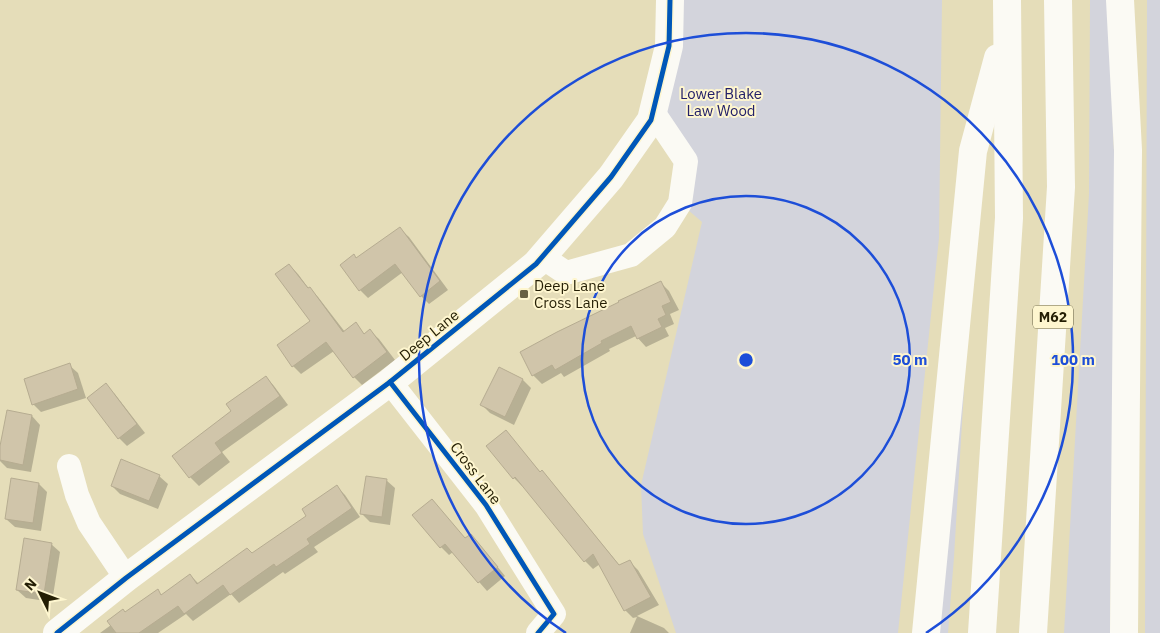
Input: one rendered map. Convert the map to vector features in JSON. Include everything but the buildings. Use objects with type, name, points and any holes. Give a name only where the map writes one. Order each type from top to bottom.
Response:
[{"type":"main road","name":"Deep Lane","points":[[57,633],[126,578],[390,382],[536,264],[611,177],[651,120],[669,46],[670,0]]},
{"type":"main road","name":"M62","points":[[1033,633],[1061,187],[1058,0]]},
{"type":"main road","points":[[1120,0],[1128,150],[1124,633]]},
{"type":"main road","points":[[926,633],[973,151],[1007,11]]},
{"type":"main road","points":[[982,633],[1009,218],[1007,11]]},
{"type":"street","points":[[542,257],[566,273],[632,255],[665,227],[680,204],[686,161],[653,112]]},
{"type":"street","name":"Cross Lane","points":[[390,382],[486,505],[554,614],[538,633]]},
{"type":"street","points":[[69,466],[77,495],[89,523],[126,578]]},
{"type":"green space","name":"Lower Blake Law Wood","points":[[683,0],[942,0],[939,238],[898,633],[676,633],[643,534],[641,485],[702,222],[680,203],[664,106]]},
{"type":"green space","points":[[1090,0],[1108,0],[1114,152],[1115,235],[1110,633],[1064,633],[1089,194]]},
{"type":"green space","points":[[1147,0],[1160,0],[1160,633],[1145,633]]},
{"type":"green space","points":[[964,389],[948,633],[935,633],[961,395]]},
{"type":"cycle path","points":[[57,633],[126,578],[390,382],[536,264],[611,177],[651,120],[669,46],[670,0]]},
{"type":"cycle path","points":[[390,382],[486,505],[554,614],[538,633]]},
{"type":"place","name":"Deep Lane Cross Lane","points":[[524,294]]}]
